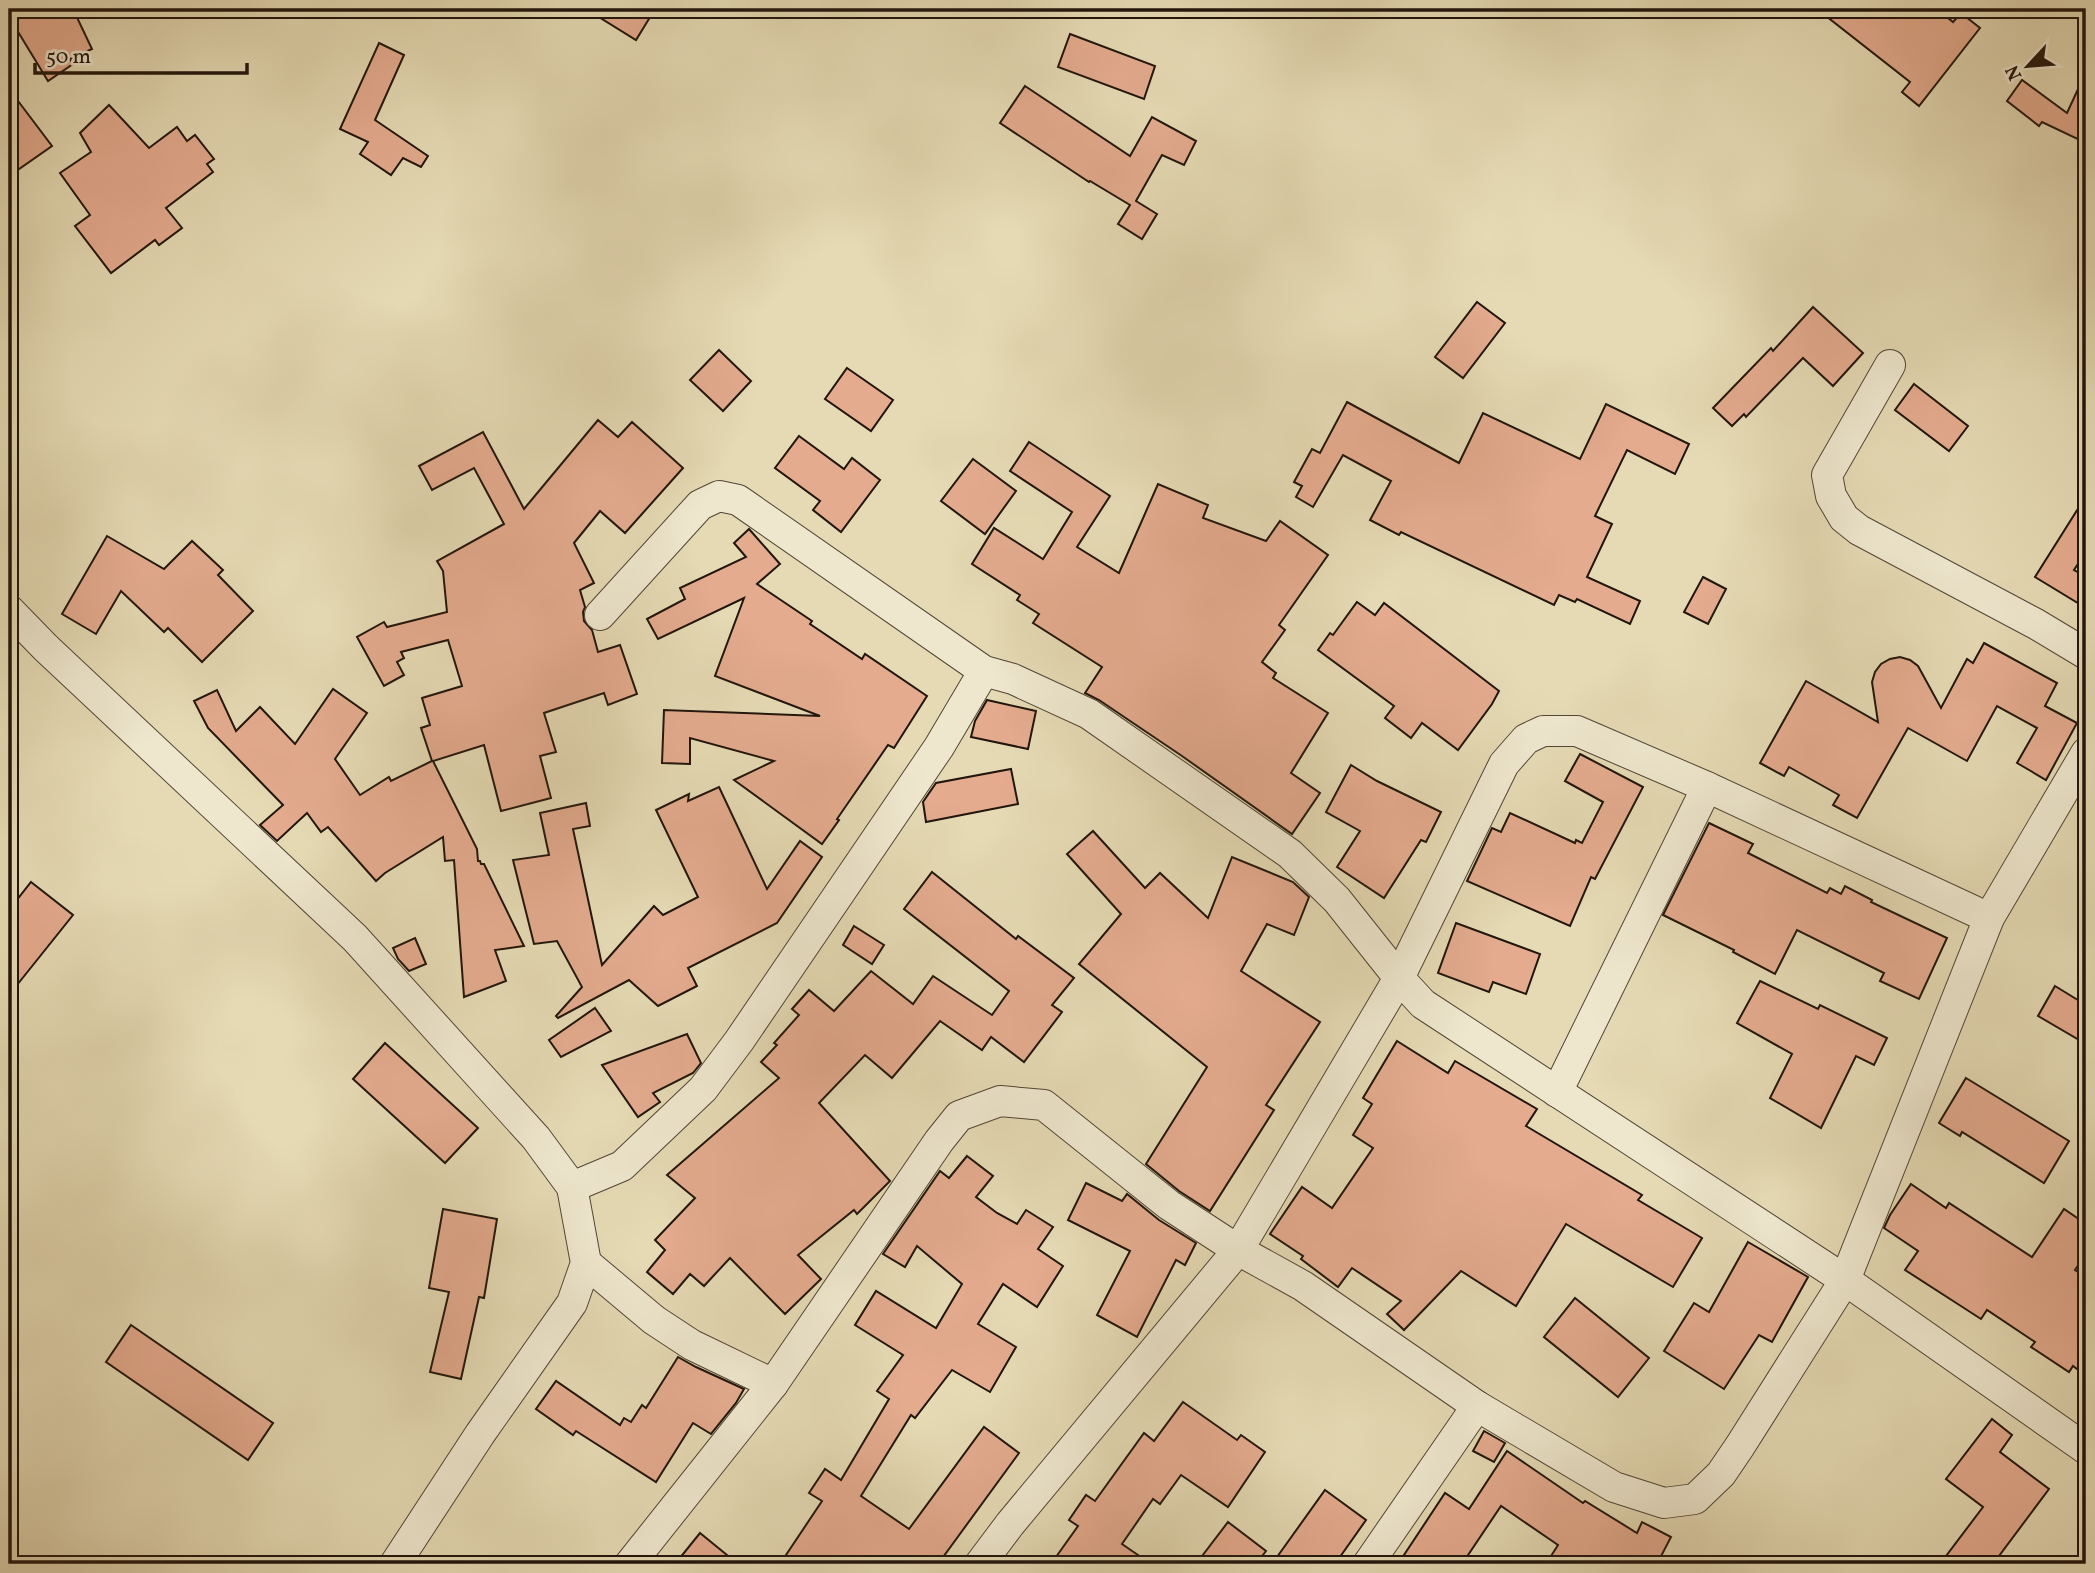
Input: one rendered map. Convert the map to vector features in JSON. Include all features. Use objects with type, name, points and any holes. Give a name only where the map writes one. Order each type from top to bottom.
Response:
[{"type":"street","points":[[1890,365],[1827,475],[1831,496],[1844,518],[1859,530],[2036,624],[2086,654]]},
{"type":"street","points":[[600,615],[700,505],[719,496],[738,500],[984,671],[1013,679],[1089,715],[1290,855],[1337,900],[1423,1004],[1845,1280],[2086,1449]]},
{"type":"street","points":[[9,610],[46,648],[355,938],[536,1138],[572,1187],[586,1263],[572,1303],[480,1434],[395,1564]]},
{"type":"street","points":[[572,1187],[622,1166],[703,1089],[739,1041],[939,747],[984,671]]},
{"type":"street","points":[[981,1564],[1019,1514],[1238,1250],[1399,978],[1504,764],[1525,739],[1543,731],[1577,731],[1707,787],[1989,918]]},
{"type":"street","points":[[630,1564],[774,1384],[939,1141],[959,1116],[1000,1101],[1044,1105],[1169,1205],[1238,1250],[1303,1286],[1477,1406],[1614,1487],[1664,1503],[1695,1499],[1721,1474],[1845,1280],[1989,918],[2086,754]]},
{"type":"street","points":[[1557,1092],[1707,787]]},
{"type":"street","points":[[586,1263],[664,1326],[692,1345],[774,1384]]},
{"type":"street","points":[[1368,1564],[1477,1406]]},
{"type":"building","points":[[9,9],[73,9],[92,49],[70,59],[73,64],[48,81],[9,17]]},
{"type":"building","points":[[586,9],[655,9],[636,40]]},
{"type":"building","points":[[1817,9],[1937,9],[1953,22],[1961,13],[1980,28],[1919,106],[1902,92],[1910,82]]},
{"type":"building","points":[[1070,34],[1155,66],[1144,99],[1058,67]]},
{"type":"building","points":[[379,43],[404,55],[375,120],[428,156],[421,167],[403,158],[391,175],[360,154],[368,142],[340,129]]},
{"type":"building","points":[[2086,72],[2086,143],[2042,122],[2039,126],[2007,101],[2022,80],[2067,113]]},
{"type":"building","points":[[1025,86],[1130,156],[1152,117],[1196,141],[1184,165],[1162,155],[1136,201],[1157,214],[1142,239],[1118,224],[1130,205],[1089,182],[1000,123]]},
{"type":"building","points":[[9,89],[52,146],[9,176]]},
{"type":"building","points":[[109,105],[149,148],[177,127],[187,141],[195,135],[214,159],[207,164],[213,172],[166,208],[182,228],[159,245],[155,240],[111,273],[75,226],[90,215],[60,173],[91,152],[80,133]]},
{"type":"building","points":[[1477,302],[1505,323],[1463,378],[1435,357]]},
{"type":"building","points":[[1813,307],[1863,353],[1833,386],[1803,358],[1746,417],[1744,414],[1732,426],[1713,408],[1771,348],[1773,351]]},
{"type":"building","points":[[719,350],[751,381],[723,411],[690,380]]},
{"type":"building","points":[[847,368],[893,400],[871,431],[825,399]]},
{"type":"building","points":[[1914,384],[1968,426],[1949,451],[1895,410]]},
{"type":"building","points":[[1347,402],[1459,463],[1483,413],[1580,459],[1606,404],[1689,444],[1675,474],[1627,450],[1595,516],[1612,524],[1587,577],[1640,601],[1630,624],[1577,599],[1575,602],[1559,595],[1554,605],[1401,532],[1399,535],[1370,520],[1391,481],[1343,455],[1313,507],[1296,497],[1302,486],[1294,482],[1312,449],[1320,453]]},
{"type":"building","points":[[598,420],[618,437],[632,422],[683,468],[625,533],[600,511],[574,543],[594,583],[580,590],[585,607],[584,621],[592,630],[598,652],[620,645],[637,694],[608,705],[604,693],[544,713],[556,752],[540,756],[551,798],[501,811],[484,745],[433,761],[477,849],[478,861],[484,864],[524,946],[495,950],[506,981],[464,997],[454,860],[445,861],[443,837],[376,881],[328,827],[321,832],[307,813],[277,841],[260,825],[283,805],[208,728],[194,701],[217,690],[236,731],[260,707],[295,744],[333,689],[367,713],[335,759],[360,795],[389,777],[391,781],[432,761],[421,728],[430,725],[422,698],[462,686],[448,640],[401,652],[404,658],[397,662],[404,675],[384,686],[357,637],[384,622],[387,627],[447,612],[443,571],[437,561],[504,524],[474,468],[432,490],[419,466],[483,432],[524,509]]},
{"type":"building","points":[[799,436],[844,469],[852,458],[880,480],[841,532],[813,510],[820,501],[775,468]]},
{"type":"building","points":[[1029,442],[1110,496],[1077,547],[1119,573],[1158,484],[1208,505],[1203,518],[1266,541],[1280,521],[1328,555],[1279,625],[1285,630],[1262,662],[1276,673],[1273,678],[1328,713],[1291,773],[1320,793],[1292,834],[1182,756],[1085,693],[1102,667],[1033,623],[1039,614],[1017,600],[1020,595],[972,564],[994,528],[1043,559],[1072,512],[1010,471]]},
{"type":"building","points":[[973,459],[1016,491],[985,534],[941,501]]},
{"type":"building","points":[[2086,496],[2086,552],[2074,570],[2086,577],[2086,608],[2035,577]]},
{"type":"building","points":[[749,529],[780,564],[757,584],[862,659],[865,654],[927,696],[894,748],[888,745],[822,844],[734,780],[774,761],[690,738],[690,764],[662,763],[664,710],[820,716],[715,676],[744,598],[658,639],[647,619],[685,599],[680,588],[746,557],[734,543]]},
{"type":"building","points":[[107,536],[164,569],[192,541],[223,570],[218,575],[253,611],[202,662],[168,628],[164,632],[121,591],[96,634],[62,614]]},
{"type":"building","points":[[1703,577],[1726,589],[1708,624],[1684,612]]},
{"type":"building","points":[[1357,602],[1375,615],[1384,603],[1499,691],[1458,750],[1422,723],[1411,738],[1385,718],[1394,706],[1318,650],[1330,633],[1333,635]]},
{"type":"building","points":[[1984,643],[2057,683],[2045,706],[2077,723],[2046,780],[2017,763],[2037,728],[1997,706],[1967,761],[1908,728],[1857,818],[1833,805],[1839,795],[1789,767],[1784,776],[1760,763],[1806,681],[1878,722],[1872,682],[1881,664],[1900,657],[1910,660],[1918,666],[1941,708],[1967,659],[1973,663]]},
{"type":"building","points":[[987,700],[1036,711],[1028,749],[971,737],[975,721]]},
{"type":"building","points":[[1580,754],[1643,787],[1595,879],[1591,877],[1570,926],[1467,881],[1492,828],[1501,832],[1510,813],[1575,843],[1576,840],[1582,843],[1603,802],[1565,781]]},
{"type":"building","points":[[1351,765],[1377,781],[1441,812],[1426,842],[1421,840],[1384,898],[1337,867],[1360,831],[1326,812]]},
{"type":"building","points":[[1011,769],[1018,804],[926,822],[923,802],[936,783]]},
{"type":"building","points":[[719,787],[767,889],[800,841],[822,857],[777,923],[688,968],[697,986],[658,1006],[629,980],[558,1018],[556,1016],[582,987],[557,941],[534,944],[513,860],[549,855],[540,813],[586,803],[590,826],[573,829],[602,965],[654,906],[663,915],[698,897],[656,810],[689,794],[688,801]]},
{"type":"building","points":[[1709,823],[1753,844],[1748,853],[1827,893],[1830,888],[1841,894],[1845,886],[1872,900],[1871,902],[1947,938],[1919,999],[1880,981],[1884,973],[1797,930],[1775,974],[1733,952],[1734,950],[1663,915]]},
{"type":"building","points":[[1093,831],[1145,888],[1160,873],[1208,918],[1232,857],[1293,882],[1309,897],[1294,935],[1267,924],[1241,971],[1320,1022],[1266,1105],[1274,1110],[1210,1211],[1179,1191],[1146,1164],[1207,1067],[1079,964],[1121,914],[1067,854]]},
{"type":"building","points":[[932,872],[1016,939],[1018,936],[1074,978],[1052,1005],[1062,1012],[1024,1062],[991,1037],[982,1050],[940,1021],[892,1078],[865,1055],[819,1103],[890,1181],[857,1214],[854,1210],[798,1255],[821,1279],[785,1314],[730,1258],[704,1286],[690,1274],[673,1294],[647,1272],[665,1250],[655,1240],[695,1198],[667,1175],[779,1078],[761,1062],[799,1015],[792,1009],[809,990],[834,1011],[871,971],[913,1004],[933,976],[992,1015],[1009,991],[904,909]]},
{"type":"building","points":[[31,882],[73,915],[9,995],[9,910]]},
{"type":"building","points":[[1456,923],[1540,954],[1526,994],[1493,982],[1489,992],[1438,973]]},
{"type":"building","points":[[854,926],[884,945],[872,964],[843,945]]},
{"type":"building","points":[[415,938],[426,964],[409,971],[398,959],[393,948]]},
{"type":"building","points":[[1760,981],[1818,1009],[1820,1005],[1887,1038],[1874,1065],[1856,1056],[1821,1128],[1770,1098],[1792,1054],[1737,1023]]},
{"type":"building","points":[[2055,986],[2086,1005],[2086,1044],[2038,1016]]},
{"type":"building","points":[[595,1008],[611,1031],[561,1057],[549,1040]]},
{"type":"building","points":[[687,1034],[701,1063],[693,1073],[653,1093],[660,1102],[638,1117],[602,1065]]},
{"type":"building","points":[[1397,1041],[1448,1073],[1455,1061],[1537,1109],[1526,1126],[1642,1195],[1638,1200],[1702,1238],[1673,1287],[1566,1224],[1516,1306],[1461,1271],[1404,1330],[1387,1314],[1401,1301],[1352,1268],[1338,1287],[1301,1259],[1303,1256],[1270,1234],[1302,1187],[1332,1208],[1373,1148],[1353,1135],[1372,1104],[1363,1098]]},
{"type":"building","points":[[385,1043],[478,1128],[445,1163],[353,1079]]},
{"type":"building","points":[[1966,1078],[2069,1141],[2044,1183],[1962,1132],[1960,1136],[1939,1123]]},
{"type":"building","points":[[967,1156],[993,1176],[976,1197],[1017,1224],[1026,1210],[1053,1227],[1038,1249],[1063,1266],[1037,1307],[1003,1284],[978,1324],[1016,1347],[990,1392],[952,1370],[915,1418],[911,1415],[861,1496],[909,1529],[984,1427],[1019,1453],[938,1564],[780,1564],[822,1501],[809,1493],[825,1469],[841,1480],[889,1399],[877,1391],[903,1355],[855,1325],[876,1291],[936,1328],[962,1284],[917,1246],[905,1267],[883,1254],[940,1171],[949,1178]]},
{"type":"building","points":[[1086,1183],[1122,1201],[1127,1194],[1159,1220],[1196,1243],[1185,1265],[1176,1260],[1137,1337],[1097,1315],[1130,1251],[1068,1220]]},
{"type":"building","points":[[1911,1184],[1946,1208],[1949,1203],[2032,1257],[2064,1209],[2086,1224],[2086,1254],[2075,1270],[2086,1277],[2086,1376],[2073,1366],[2069,1372],[2031,1347],[2035,1342],[1987,1310],[1981,1319],[1905,1270],[1918,1251],[1884,1228]]},
{"type":"building","points":[[443,1209],[497,1219],[484,1298],[479,1297],[461,1379],[430,1372],[449,1292],[429,1288]]},
{"type":"building","points":[[1748,1242],[1808,1277],[1772,1342],[1759,1335],[1724,1389],[1664,1351],[1694,1303],[1709,1312]]},
{"type":"building","points":[[1575,1298],[1649,1358],[1618,1397],[1544,1337]]},
{"type":"building","points":[[131,1325],[273,1423],[248,1460],[106,1362]]},
{"type":"building","points":[[678,1357],[744,1389],[711,1434],[693,1423],[656,1482],[576,1431],[573,1435],[536,1409],[556,1381],[620,1425],[624,1418],[631,1422],[642,1405],[646,1408]]},
{"type":"building","points":[[1183,1402],[1237,1440],[1241,1435],[1265,1452],[1228,1507],[1181,1475],[1160,1504],[1153,1499],[1122,1544],[1151,1564],[1051,1564],[1078,1526],[1069,1520],[1086,1495],[1095,1501],[1144,1433],[1154,1441]]},
{"type":"building","points":[[1992,1419],[2012,1435],[2000,1452],[2049,1489],[1993,1564],[1940,1564],[1983,1507],[1946,1479]]},
{"type":"building","points":[[1484,1431],[1505,1443],[1494,1462],[1473,1451]]},
{"type":"building","points":[[1507,1451],[1583,1503],[1585,1501],[1637,1533],[1642,1522],[1671,1537],[1657,1564],[1546,1564],[1558,1545],[1501,1506],[1462,1564],[1398,1564],[1445,1493],[1469,1509]]},
{"type":"building","points":[[1325,1490],[1366,1520],[1335,1564],[1272,1564]]},
{"type":"building","points":[[1228,1522],[1266,1551],[1256,1564],[1196,1564]]},
{"type":"building","points":[[700,1533],[738,1564],[675,1564]]}]
